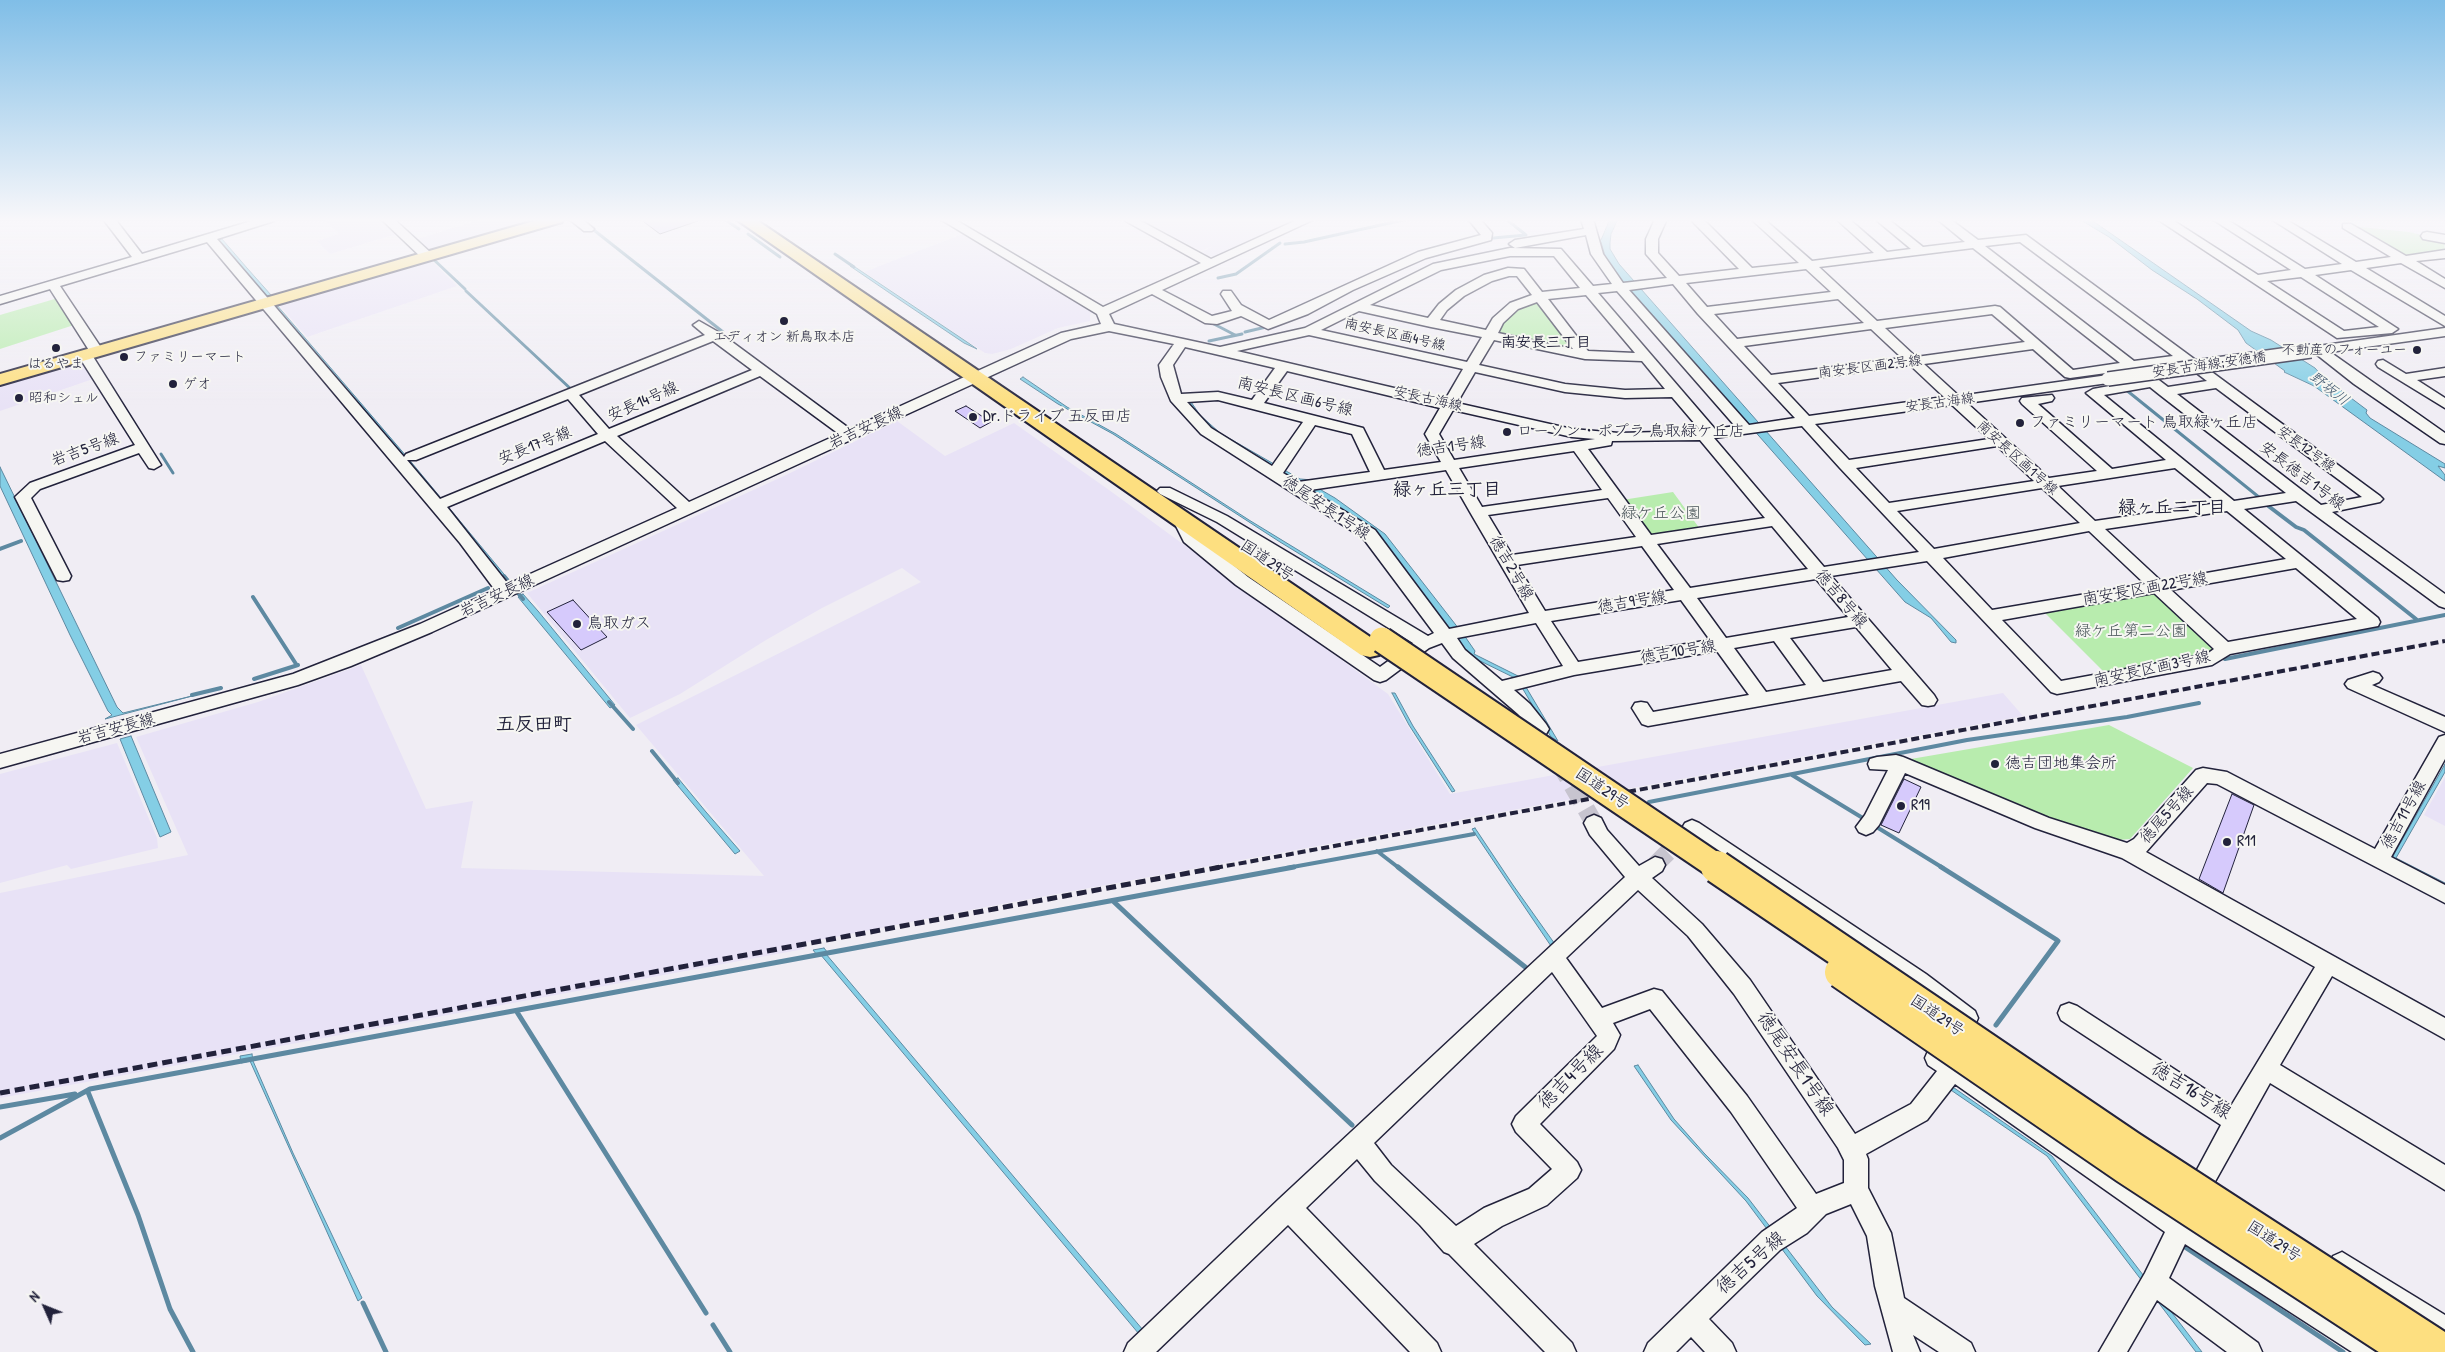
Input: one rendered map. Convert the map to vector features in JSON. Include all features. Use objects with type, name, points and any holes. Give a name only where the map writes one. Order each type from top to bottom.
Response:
[{"type":"highway","name":"国道29号","points":[[840,282],[1164,491],[1376,644],[2125,1167],[2408,1352]]},
{"type":"highway","name":"国道29号","points":[[852,282],[1180,518],[1376,644],[2138,1152],[2445,1351]]},
{"type":"main road","points":[[0,380],[337,282]]},
{"type":"street","points":[[0,300],[59,282]]},
{"type":"street","points":[[247,282],[466,539],[506,592]]},
{"type":"street","points":[[1052,282],[1102,312],[1108,327]]},
{"type":"street","points":[[1102,312],[1166,282]]},
{"type":"street","points":[[1268,325],[1303,311],[1360,282]]},
{"type":"street","name":"南安長区画4号線","points":[[1309,331],[1408,282]]},
{"type":"street","points":[[1431,323],[1443,307],[1460,293],[1480,282]]},
{"type":"street","points":[[1529,282],[1585,355]]},
{"type":"street","name":"南安長区画4号線","points":[[1582,282],[1676,393]]},
{"type":"street","points":[[1617,282],[1748,429]]},
{"type":"street","points":[[1449,466],[1432,434],[1470,367],[1506,312],[1524,302],[1541,296],[1658,282]]},
{"type":"street","points":[[1676,282],[1768,380]]},
{"type":"street","name":"南安長区画1号線","points":[[1826,282],[2225,649]]},
{"type":"street","name":"安長徳吉1号線","points":[[2024,282],[2299,496],[2445,602]]},
{"type":"street","name":"安長12号線","points":[[2082,282],[2375,499],[2319,510]]},
{"type":"street","points":[[2259,282],[2342,335],[2392,329],[2318,282]]},
{"type":"street","points":[[2381,282],[2445,322]]},
{"type":"street","name":"岩吉5号線","points":[[53,284],[143,448],[35,486],[23,497],[63,576]]},
{"type":"street","points":[[1151,289],[1210,320],[1242,312]]},
{"type":"street","points":[[1227,294],[1236,308],[1268,325],[1309,331]]},
{"type":"street","points":[[1703,312],[1840,295]]},
{"type":"street","points":[[1359,307],[1585,355],[1644,357]]},
{"type":"street","points":[[1733,343],[1995,310],[2070,374],[2103,374],[2131,366],[2185,358]]},
{"type":"street","points":[[699,325],[849,435]]},
{"type":"street","name":"岩吉安長線","points":[[0,761],[298,679],[345,662],[506,592],[1066,336],[1108,327]]},
{"type":"street","name":"安長古海線","points":[[1108,327],[1222,351],[1572,433],[1629,437],[1677,437],[1707,434],[1954,401],[2022,396],[2103,374]]},
{"type":"street","points":[[1222,351],[1309,331]]},
{"type":"street","name":"南安長区画4号線","points":[[1309,331],[1581,391],[1625,394],[1676,393]]},
{"type":"street","points":[[2315,351],[2445,332]]},
{"type":"street","points":[[411,457],[575,400],[715,336]]},
{"type":"street","name":"徳尾安長1号線","points":[[1182,342],[1166,365],[1168,377],[1176,398],[1206,431],[1297,486],[1369,534],[1406,585],[1453,633],[1459,654],[1524,708],[1540,729]]},
{"type":"street","name":"南安長区画2号線","points":[[1768,380],[2036,345]]},
{"type":"street","points":[[2315,351],[2445,440]]},
{"type":"street","name":"安長古海線;安徳橋","points":[[2103,374],[2315,351]]},
{"type":"street","points":[[2383,364],[2445,404]]},
{"type":"street","points":[[1256,404],[1284,366]]},
{"type":"street","name":"安長14号線","points":[[687,509],[607,435],[762,371]]},
{"type":"street","points":[[2404,378],[2445,372]]},
{"type":"street","name":"南安長区画3号線","points":[[1768,380],[1804,422],[2057,688],[2212,659],[2225,649],[2372,622],[2093,392]]},
{"type":"street","points":[[2022,396],[2218,384]]},
{"type":"street","name":"徳吉8号線","points":[[1676,393],[1818,572],[1928,700]]},
{"type":"street","name":"南安長区画6号線","points":[[1176,398],[1218,396],[1358,431],[1378,474]]},
{"type":"street","points":[[2022,396],[2110,474]]},
{"type":"street","name":"安長17号線","points":[[437,506],[607,435],[575,400]]},
{"type":"street","points":[[1275,473],[1312,419]]},
{"type":"street","name":"徳吉1号線","points":[[1297,486],[1449,466],[1609,441]]},
{"type":"street","points":[[1845,465],[1998,442]]},
{"type":"street","points":[[1581,444],[1613,493],[1762,700]]},
{"type":"street","points":[[143,448],[154,465]]},
{"type":"street","points":[[1886,508],[2178,463]]},
{"type":"street","name":"徳吉2号線","points":[[1449,466],[1540,617],[1574,669]]},
{"type":"street","points":[[1164,491],[1222,519],[1427,643]]},
{"type":"street","points":[[1478,512],[1613,493]]},
{"type":"street","points":[[1818,572],[1932,555],[2092,526],[2299,496]]},
{"type":"street","name":"徳吉9号線","points":[[1180,518],[1185,532],[1190,538],[1236,576],[1380,676],[1427,643],[1453,633],[1818,572]]},
{"type":"street","points":[[1508,561],[1776,520]]},
{"type":"street","name":"南安長区画22号線","points":[[1990,616],[2300,562]]},
{"type":"street","name":"徳吉10号線","points":[[1498,688],[1574,669],[1779,636],[1859,621]]},
{"type":"street","points":[[1779,636],[1819,689]]},
{"type":"street","points":[[1641,708],[1648,719],[1905,674]]},
{"type":"street","points":[[2373,678],[2354,684],[2445,725]]},
{"type":"street","name":"徳吉11号線","points":[[2379,861],[2445,742]]},
{"type":"street","points":[[1877,764],[1900,764],[2042,823],[2129,852]]},
{"type":"street","points":[[1866,827],[1872,820],[1900,764]]},
{"type":"street","name":"徳尾5号線","points":[[2129,852],[2142,845],[2203,775],[2220,777],[2445,895]]},
{"type":"street","name":"徳尾安長1号線","points":[[1594,823],[1600,835],[1647,872],[1742,986],[1851,1149],[1856,1158],[1856,1190],[1879,1233],[1893,1306],[1902,1342],[1907,1352]]},
{"type":"street","points":[[1692,828],[1918,981],[1986,1032],[2204,1179],[2445,1330]]},
{"type":"street","name":"徳尾5号線","points":[[2129,852],[2445,1029]]},
{"type":"street","points":[[1137,1352],[1358,1140],[1553,957],[1647,872]]},
{"type":"street","name":"徳吉4号線","points":[[1453,1243],[1493,1217],[1538,1197],[1569,1170],[1524,1124],[1606,1042],[1609,1034],[1553,957]]},
{"type":"street","name":"徳吉16号線","points":[[2069,1013],[2235,1121],[2328,963]]},
{"type":"street","points":[[1598,1019],[1654,998],[1739,1104],[1813,1210]]},
{"type":"street","points":[[1851,1149],[1899,1125],[1919,1112],[1944,1064],[2180,1228],[2210,1244],[2375,1352]]},
{"type":"street","points":[[2266,1069],[2445,1178]]},
{"type":"street","points":[[2204,1179],[2235,1121]]},
{"type":"street","points":[[1358,1140],[1383,1174],[1429,1216],[1453,1243],[1563,1352]]},
{"type":"street","name":"徳吉5号線","points":[[1657,1352],[1765,1246],[1798,1224],[1813,1210],[1856,1190]]},
{"type":"street","points":[[1288,1207],[1428,1352]]},
{"type":"street","points":[[2112,1352],[2154,1282],[2180,1228]]},
{"type":"street","points":[[2154,1282],[2249,1352]]},
{"type":"street","points":[[1893,1306],[1962,1352]]},
{"type":"street","points":[[1691,1318],[1723,1352]]},
{"type":"shaded area","points":[[350,282],[453,282],[457,286],[307,337],[277,303]]},
{"type":"shaded area","points":[[879,282],[1045,282],[1093,312],[1090,314],[1090,321],[1058,328],[1011,349],[992,354],[985,353]]},
{"type":"shaded area","name":"昭和シェル","points":[[82,361],[93,379],[0,411],[0,385]]},
{"type":"shaded area","points":[[897,421],[945,456],[1014,423],[1388,694],[1450,794],[2003,693],[2023,716],[975,909],[805,943],[804,949],[0,1098],[0,893],[188,855],[136,737],[258,702],[361,665],[426,809],[473,801],[461,868],[764,876],[636,725],[921,582],[902,568],[822,608],[766,640],[680,694],[630,718],[527,593],[784,476]]},
{"type":"shaded area","points":[[117,743],[157,838],[158,848],[71,869],[67,865],[0,883],[0,774]]},
{"type":"shaded area","points":[[2445,777],[2445,826],[2424,815]]},
{"type":"green space","points":[[847,282],[849,282],[910,325]]},
{"type":"green space","points":[[58,298],[74,325],[0,349],[0,315]]},
{"type":"green space","points":[[1536,303],[1543,304],[1577,352],[1500,336],[1498,332],[1505,320],[1522,308]]},
{"type":"green space","name":"緑ケ丘公園","points":[[1673,492],[1700,529],[1653,536],[1646,533],[1622,500]]},
{"type":"green space","name":"緑ケ丘第二公園","points":[[2151,593],[2161,597],[2213,645],[2213,650],[2194,657],[2105,673],[2043,611]]},
{"type":"green space","points":[[2109,725],[2193,768],[2130,839],[2118,840],[2053,821],[1905,760]]},
{"type":"water","points":[[255,282],[260,282],[271,295],[267,296]]},
{"type":"water","points":[[874,282],[877,282],[977,349],[964,343]]},
{"type":"water","points":[[1624,282],[1635,282],[1897,580],[1956,640],[1956,643],[1951,642],[1931,618],[1905,602]]},
{"type":"water","name":"野坂川","points":[[2171,282],[2181,282],[2251,331],[2271,340],[2315,368],[2323,377],[2367,410],[2366,413],[2370,418],[2445,464],[2445,468],[2438,466],[2445,475],[2445,481],[2314,386],[2284,372],[2246,343],[2238,330]]},
{"type":"water","points":[[276,304],[508,579],[504,581],[273,305]]},
{"type":"water","points":[[1023,377],[1067,407],[1116,434],[1249,520],[1390,606],[1388,608],[1280,542],[1113,434],[1058,404],[1020,379]]},
{"type":"water","points":[[1189,399],[1200,415],[1220,433],[1300,479],[1313,480],[1316,487],[1335,498],[1385,534],[1466,638],[1475,651],[1474,654],[1520,677],[1558,741],[1551,737],[1517,679],[1469,657],[1392,557],[1299,481],[1217,433],[1197,415],[1187,400]]},
{"type":"water","points":[[0,467],[117,707],[123,713],[196,695],[105,719],[112,715],[108,711],[70,635],[0,486]]},
{"type":"water","points":[[523,594],[615,705],[610,708],[518,597]]},
{"type":"water","points":[[1392,693],[1395,693],[1413,726],[1455,791],[1452,792],[1409,725]]},
{"type":"water","points":[[131,736],[171,832],[160,837],[120,739]]},
{"type":"water","points":[[2445,764],[2445,772],[2396,858],[2445,883],[2445,886],[2396,861],[2393,856]]},
{"type":"water","points":[[678,778],[740,851],[735,854],[673,780]]},
{"type":"water","points":[[1475,828],[1557,947],[1553,949],[1472,829]]},
{"type":"water","points":[[824,948],[828,953],[826,954],[1143,1330],[1139,1334],[820,954],[817,955],[813,950]]},
{"type":"water","points":[[252,1054],[253,1061],[293,1153],[362,1298],[358,1301],[250,1061],[241,1063],[240,1056]]},
{"type":"water","points":[[1638,1065],[1674,1119],[1748,1198],[1832,1307],[1871,1344],[1865,1345],[1817,1296],[1746,1201],[1671,1120],[1634,1066]]},
{"type":"water","points":[[1947,1083],[2052,1156],[2202,1352],[2196,1352],[2047,1156],[1945,1086]]},
{"type":"building","name":"Dr.ドライブ 五反田店","points":[[966,406],[991,422],[980,428],[955,411]]},
{"type":"building","name":"鳥取ガス","points":[[573,600],[607,637],[581,650],[547,612]]},
{"type":"building","name":"R19","points":[[1904,779],[1921,787],[1899,833],[1881,825]]},
{"type":"building","name":"R11","points":[[2232,794],[2254,805],[2223,893],[2199,879]]},
{"type":"waterway","points":[[458,282],[465,289]]},
{"type":"waterway","points":[[660,282],[723,332]]},
{"type":"waterway","points":[[466,291],[573,391]]},
{"type":"waterway","points":[[1212,323],[1235,335]]},
{"type":"waterway","points":[[1245,332],[1266,327]]},
{"type":"waterway","points":[[1209,341],[1242,334]]},
{"type":"waterway","points":[[2125,389],[2260,498]]},
{"type":"waterway","points":[[161,454],[173,473]]},
{"type":"waterway","points":[[2267,505],[2296,527],[2304,530],[2416,619]]},
{"type":"waterway","points":[[0,549],[21,541]]},
{"type":"waterway","points":[[504,576],[523,599]]},
{"type":"waterway","points":[[398,628],[488,588]]},
{"type":"waterway","points":[[253,597],[296,664]]},
{"type":"waterway","points":[[2225,659],[2445,615]]},
{"type":"waterway","points":[[254,679],[298,665]]},
{"type":"waterway","points":[[192,695],[221,688]]},
{"type":"waterway","points":[[609,702],[633,729]]},
{"type":"waterway","points":[[1649,802],[1967,740],[2127,717],[2199,703]]},
{"type":"waterway","points":[[652,751],[678,783]]},
{"type":"waterway","points":[[1792,775],[1866,820]]},
{"type":"waterway","points":[[1875,826],[1943,868]]},
{"type":"waterway","points":[[1378,852],[1474,834]]},
{"type":"waterway","points":[[1287,868],[1378,852]]},
{"type":"waterway","points":[[1378,852],[1399,868]]},
{"type":"waterway","points":[[0,1138],[90,1089],[1294,867]]},
{"type":"waterway","points":[[1398,867],[1529,970]]},
{"type":"waterway","points":[[1941,867],[2057,940]]},
{"type":"waterway","points":[[1113,901],[1352,1125]]},
{"type":"waterway","points":[[1996,1025],[2058,941]]},
{"type":"waterway","points":[[517,1012],[706,1313]]},
{"type":"waterway","points":[[88,1092],[138,1215],[170,1309],[193,1352]]},
{"type":"waterway","points":[[0,1107],[75,1094]]},
{"type":"waterway","points":[[2185,1247],[2343,1352]]},
{"type":"waterway","points":[[363,1303],[386,1352]]},
{"type":"waterway","points":[[713,1325],[730,1352]]},
{"type":"tunnel","points":[[1559,762],[1594,823]]},
{"type":"tunnel","points":[[1655,865],[1686,834]]},
{"type":"railway","points":[[1215,868],[2445,641]]},
{"type":"railway","points":[[0,1093],[1221,867]]},
{"type":"place","name":"エディオン 新鳥取本店","points":[[784,321]]},
{"type":"place","name":"はるやま","points":[[56,348]]},
{"type":"place","name":"不動産のフォーユー","points":[[2417,350]]},
{"type":"place","name":"ファミリーマート","points":[[124,357]]},
{"type":"place","name":"ゲオ","points":[[173,384]]},
{"type":"place","name":"昭和シェル","points":[[19,398]]},
{"type":"place","name":"Dr.ドライブ 五反田店","points":[[973,417]]},
{"type":"place","name":"ファミリーマート 鳥取緑ヶ丘店","points":[[2020,423]]},
{"type":"place","name":"ローソン・ポプラ 鳥取緑ケ丘店","points":[[1507,432]]},
{"type":"place","name":"鳥取ガス","points":[[577,624]]},
{"type":"place","name":"徳吉団地集会所","points":[[1995,764]]},
{"type":"place","name":"R19","points":[[1901,806]]},
{"type":"place","name":"R11","points":[[2227,842]]},
{"type":"district","name":"南安長三丁目","points":[[1546,343]]},
{"type":"district","name":"緑ヶ丘三丁目","points":[[1447,490]]},
{"type":"district","name":"緑ヶ丘二丁目","points":[[2172,508]]},
{"type":"district","name":"五反田町","points":[[534,725]]}]
